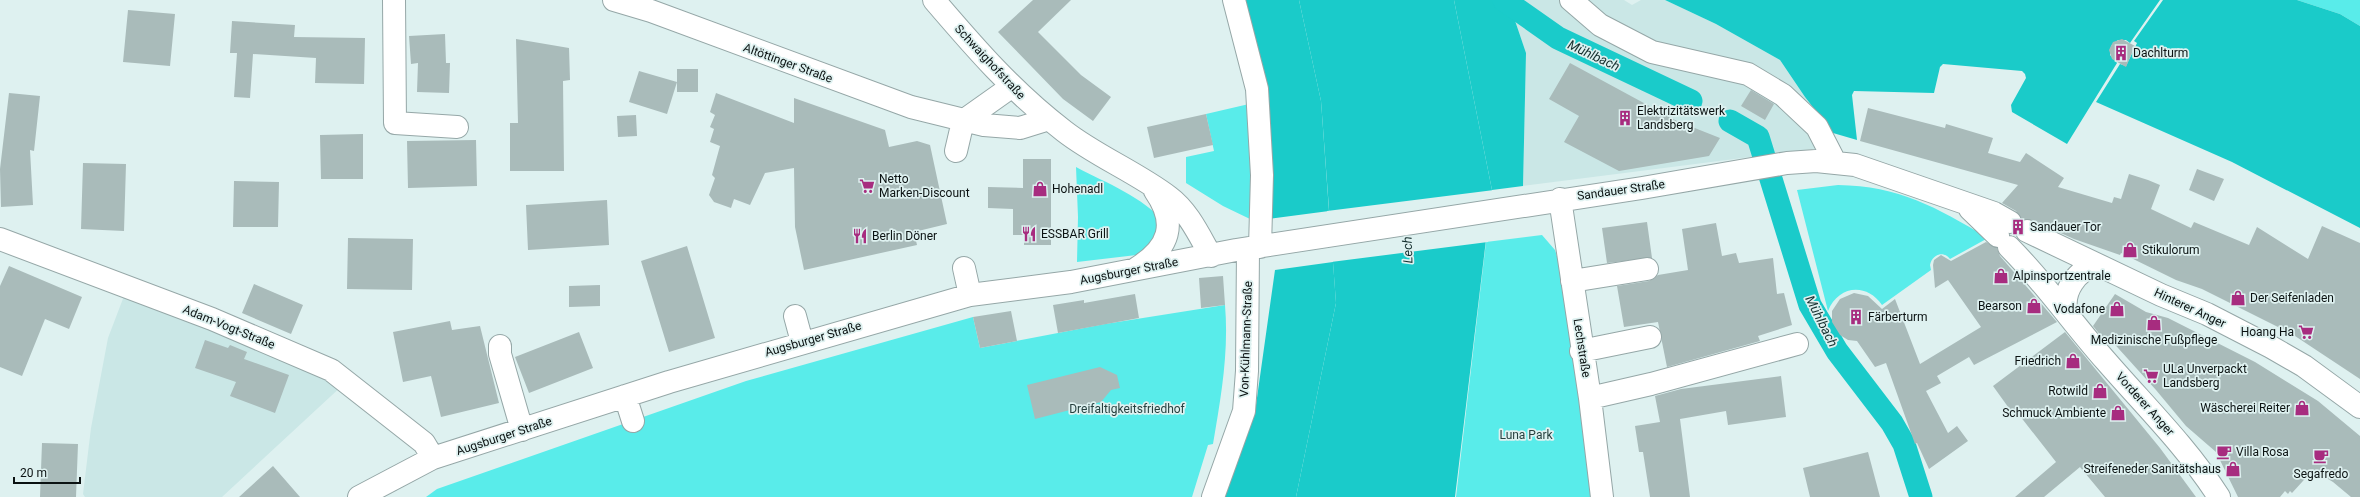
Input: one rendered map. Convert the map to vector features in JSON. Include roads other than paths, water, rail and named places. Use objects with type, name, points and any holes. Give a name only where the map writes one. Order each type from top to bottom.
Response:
[{"type":"street","points":[[394,0],[395,123],[457,127]]},
{"type":"street","name":"Altöttinger Straße","points":[[614,0],[651,11],[911,107],[963,121],[1020,128],[1048,119]]},
{"type":"street","name":"Schwaighofstraße","points":[[934,0],[1011,87],[1048,119],[1066,133],[1170,197],[1187,216],[1211,256]]},
{"type":"street","name":"Von-Kühlmann-Straße","points":[[1213,497],[1244,411],[1247,371],[1266,246],[1257,88],[1234,0]]},
{"type":"street","points":[[1571,0],[1600,25],[1652,52],[1748,74],[1783,95],[1817,127],[1835,162]]},
{"type":"street","points":[[956,151],[963,121],[1011,87]]},
{"type":"street","name":"Sandauer Straße","points":[[1266,246],[1560,199],[1642,188],[1787,163],[1835,162],[1856,165],[2000,216],[2017,235]]},
{"type":"street","name":"Schwaighofstraße","points":[[1134,270],[1149,260],[1161,248],[1169,233],[1168,218],[1161,200],[1151,185]]},
{"type":"street","name":"Lechstraße","points":[[1560,199],[1581,351],[1590,398],[1602,497]]},
{"type":"street","name":"Hinterer Anger","points":[[2017,235],[2098,265],[2207,314],[2304,366],[2360,407]]},
{"type":"street","name":"Vorderer Anger","points":[[2017,235],[2041,280],[2105,361],[2194,460],[2219,497]]},
{"type":"street","name":"Adam-Vogt-Straße","points":[[0,239],[212,319],[331,370],[424,443],[433,458]]},
{"type":"street","name":"Augsburger Straße","points":[[359,497],[433,458],[625,396],[802,342],[970,295],[1071,282],[1266,246]]},
{"type":"street","points":[[2068,313],[2065,305],[2072,284],[2088,267],[2098,265]]},
{"type":"street","points":[[964,268],[970,295]]},
{"type":"street","points":[[1572,281],[1647,269]]},
{"type":"street","points":[[795,316],[802,342]]},
{"type":"street","points":[[1581,351],[1650,337]]},
{"type":"street","points":[[1590,398],[1651,384],[1797,344]]},
{"type":"street","points":[[500,346],[501,359],[522,430]]},
{"type":"street","points":[[625,396],[633,421]]},
{"type":"water","name":"Lech","points":[[1299,0],[1454,0],[1492,190],[1455,497],[1296,497],[1336,303],[1321,101]]},
{"type":"waterway","name":"Mühlbach","points":[[1504,0],[1558,38],[1691,101]]},
{"type":"waterway","name":"Mühlbach","points":[[1730,121],[1758,137],[1810,305],[1837,351],[1892,423],[1904,444],[1921,497]]},
{"type":"place","name":"Dachlturm","points":[[2121,53]]},
{"type":"place","name":"Elektrizitätswerk Landsberg","points":[[1625,118]]},
{"type":"place","name":"Netto Marken-Discount","points":[[867,186]]},
{"type":"place","name":"Hohenadl","points":[[1040,189]]},
{"type":"place","name":"Sandauer Tor","points":[[2018,227]]},
{"type":"place","name":"ESSBAR Grill","points":[[1029,234]]},
{"type":"place","name":"Berlin Döner","points":[[860,236]]},
{"type":"place","name":"Stikulorum","points":[[2130,250]]},
{"type":"place","name":"Alpinsportzentrale","points":[[2001,276]]},
{"type":"place","name":"Der Seifenladen","points":[[2238,298]]},
{"type":"place","name":"Bearson","points":[[2034,306]]},
{"type":"place","name":"Vodafone","points":[[2117,309]]},
{"type":"place","name":"Färberturm","points":[[1856,317]]},
{"type":"place","name":"Medizinische Fußpflege","points":[[2154,323]]},
{"type":"place","name":"Hoang Ha","points":[[2306,332]]},
{"type":"place","name":"Friedrich","points":[[2073,361]]},
{"type":"place","name":"ULa Unverpackt Landsberg","points":[[2151,376]]},
{"type":"place","name":"Rotwild","points":[[2100,391]]},
{"type":"place","name":"Wäscherei Reiter","points":[[2302,408]]},
{"type":"place","name":"Schmuck Ambiente","points":[[2118,413]]},
{"type":"place","name":"Villa Rosa","points":[[2224,452]]},
{"type":"place","name":"Segafredo","points":[[2321,456]]},
{"type":"place","name":"Streifeneder Sanitätshaus","points":[[2233,469]]},
{"type":"park label","name":"Dreifaltigkeitsfriedhof","points":[[1127,409]]},
{"type":"park label","name":"Luna Park","points":[[1526,435]]}]
